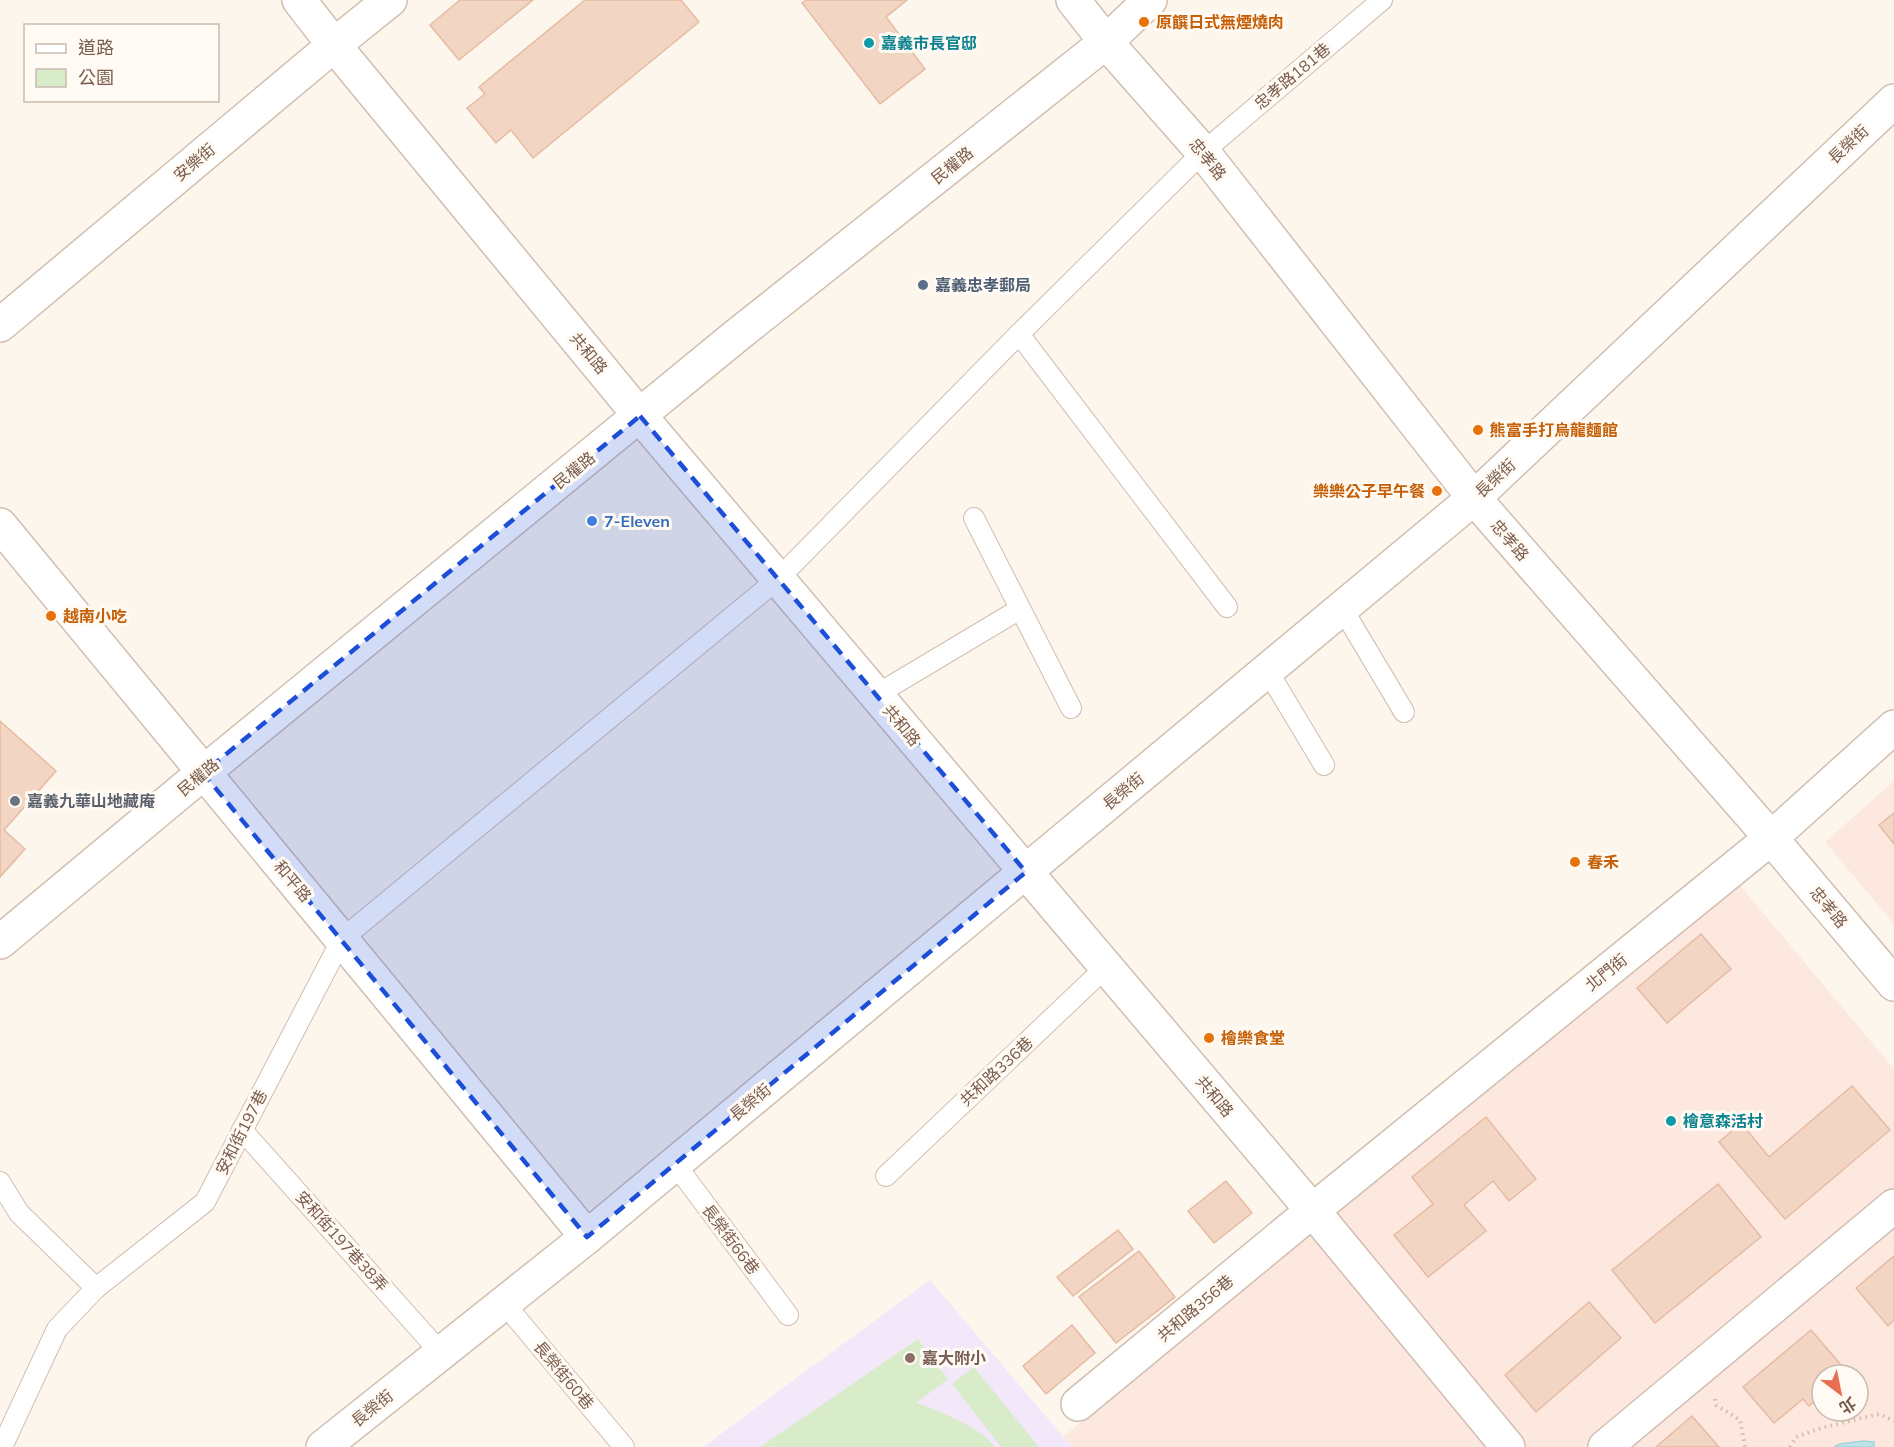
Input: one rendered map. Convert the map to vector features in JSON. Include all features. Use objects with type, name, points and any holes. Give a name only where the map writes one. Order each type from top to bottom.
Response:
[{"type":"street","name":"共和路","points":[[299,0],[640,416],[1312,1211],[1508,1447]]},
{"type":"street","name":"安樂街","points":[[0,325],[390,0]]},
{"type":"street","name":"忠孝路","points":[[1073,0],[1106,42],[1203,152],[1474,498],[1771,838],[1894,984]]},
{"type":"street","name":"民權路","points":[[0,942],[755,322],[1106,42],[1150,0]]},
{"type":"street","name":"長榮街","points":[[323,1447],[587,1237],[1474,498],[1894,101]]},
{"type":"street","name":"和平路","points":[[0,525],[587,1237]]},
{"type":"street","name":"北門街","points":[[1312,1211],[1771,838],[1894,727]]},
{"type":"street","points":[[1605,1447],[1894,1206]]},
{"type":"street","name":"共和路356巷","points":[[1078,1404],[1312,1211]]},
{"type":"lane","name":"忠孝路181巷","points":[[342,939],[778,579],[1019,334],[1203,152],[1382,0]]},
{"type":"lane","points":[[1019,334],[1227,607]]},
{"type":"lane","points":[[974,518],[1071,708]]},
{"type":"lane","points":[[1342,608],[1404,712]]},
{"type":"lane","points":[[876,695],[1020,609]]},
{"type":"lane","points":[[1268,670],[1324,765]]},
{"type":"lane","name":"安和街197巷","points":[[2,1447],[57,1329],[96,1288],[205,1202],[342,939]]},
{"type":"lane","name":"共和路336巷","points":[[886,1176],[1106,967]]},
{"type":"lane","name":"安和街197巷38弄","points":[[242,1130],[441,1353]]},
{"type":"lane","name":"長榮街66巷","points":[[675,1164],[788,1315]]},
{"type":"lane","points":[[0,1182],[19,1213],[96,1288]]},
{"type":"lane","name":"長榮街60巷","points":[[504,1303],[624,1447]]},
{"type":"path","points":[[1706,1362],[1716,1406],[1740,1420],[1745,1447]]},
{"type":"path","points":[[1790,1447],[1796,1437],[1821,1428],[1879,1414],[1894,1421]]},
{"type":"highlighted area","points":[[640,416],[1026,872],[587,1237],[203,773]]},
{"type":"shaded area","points":[[1894,781],[1894,924],[1825,842]]},
{"type":"shaded area","name":"檜意森活村","points":[[1738,883],[1894,1069],[1894,1447],[1072,1447],[1063,1437]]},
{"type":"shaded area","name":"嘉大附小","points":[[930,1280],[1072,1447],[703,1447]]},
{"type":"green space","points":[[918,1339],[948,1379],[916,1403],[970,1427],[995,1447],[760,1447]]},
{"type":"green space","points":[[974,1367],[1039,1447],[1001,1447],[952,1384]]},
{"type":"water","points":[[1874,1442],[1874,1447],[1834,1447],[1840,1444]]},
{"type":"building","points":[[460,0],[533,0],[459,60],[430,25]]},
{"type":"building","points":[[585,0],[681,0],[699,22],[533,158],[511,130],[496,143],[467,108],[485,94],[479,87]]},
{"type":"building","name":"嘉義市長官邸","points":[[806,0],[907,0],[886,17],[925,69],[880,104],[802,3]]},
{"type":"building","name":"嘉義九華山地藏庵","points":[[0,721],[56,771],[4,830],[25,849],[0,877]]},
{"type":"building","points":[[1894,813],[1894,844],[1879,825]]},
{"type":"building","points":[[1701,934],[1731,969],[1667,1023],[1637,988]]},
{"type":"building","points":[[1852,1086],[1890,1130],[1785,1219],[1719,1142],[1741,1123],[1769,1157]]},
{"type":"building","points":[[1486,1117],[1536,1179],[1509,1201],[1493,1181],[1464,1205],[1486,1231],[1428,1277],[1394,1235],[1433,1204],[1412,1177]]},
{"type":"building","points":[[1226,1181],[1252,1213],[1214,1243],[1188,1211]]},
{"type":"building","points":[[1718,1184],[1761,1237],[1655,1323],[1612,1270]]},
{"type":"building","points":[[1118,1230],[1133,1249],[1073,1296],[1057,1277]]},
{"type":"building","points":[[1139,1251],[1175,1297],[1116,1343],[1079,1297]]},
{"type":"building","points":[[1894,1256],[1894,1320],[1888,1326],[1856,1288]]},
{"type":"building","points":[[1589,1302],[1621,1338],[1536,1412],[1505,1375]]},
{"type":"building","points":[[1072,1325],[1095,1353],[1046,1394],[1023,1366]]},
{"type":"building","points":[[1811,1330],[1839,1363],[1810,1363],[1810,1405],[1803,1399],[1774,1423],[1743,1387]]},
{"type":"building","points":[[1692,1416],[1719,1447],[1656,1447]]},
{"type":"place","name":"原饌日式無煙燒肉","points":[[1144,22]]},
{"type":"place","name":"嘉義市長官邸","points":[[869,43]]},
{"type":"place","name":"嘉義忠孝郵局","points":[[923,285]]},
{"type":"place","name":"熊富手打烏龍麵館","points":[[1478,430]]},
{"type":"place","name":"樂樂公子早午餐","points":[[1437,491]]},
{"type":"place","name":"7-Eleven","points":[[592,521]]},
{"type":"place","name":"越南小吃","points":[[51,616]]},
{"type":"place","name":"嘉義九華山地藏庵","points":[[15,801]]},
{"type":"place","name":"春禾","points":[[1575,862]]},
{"type":"place","name":"檜樂食堂","points":[[1209,1038]]},
{"type":"place","name":"檜意森活村","points":[[1671,1121]]},
{"type":"place","name":"嘉大附小","points":[[910,1358]]}]
